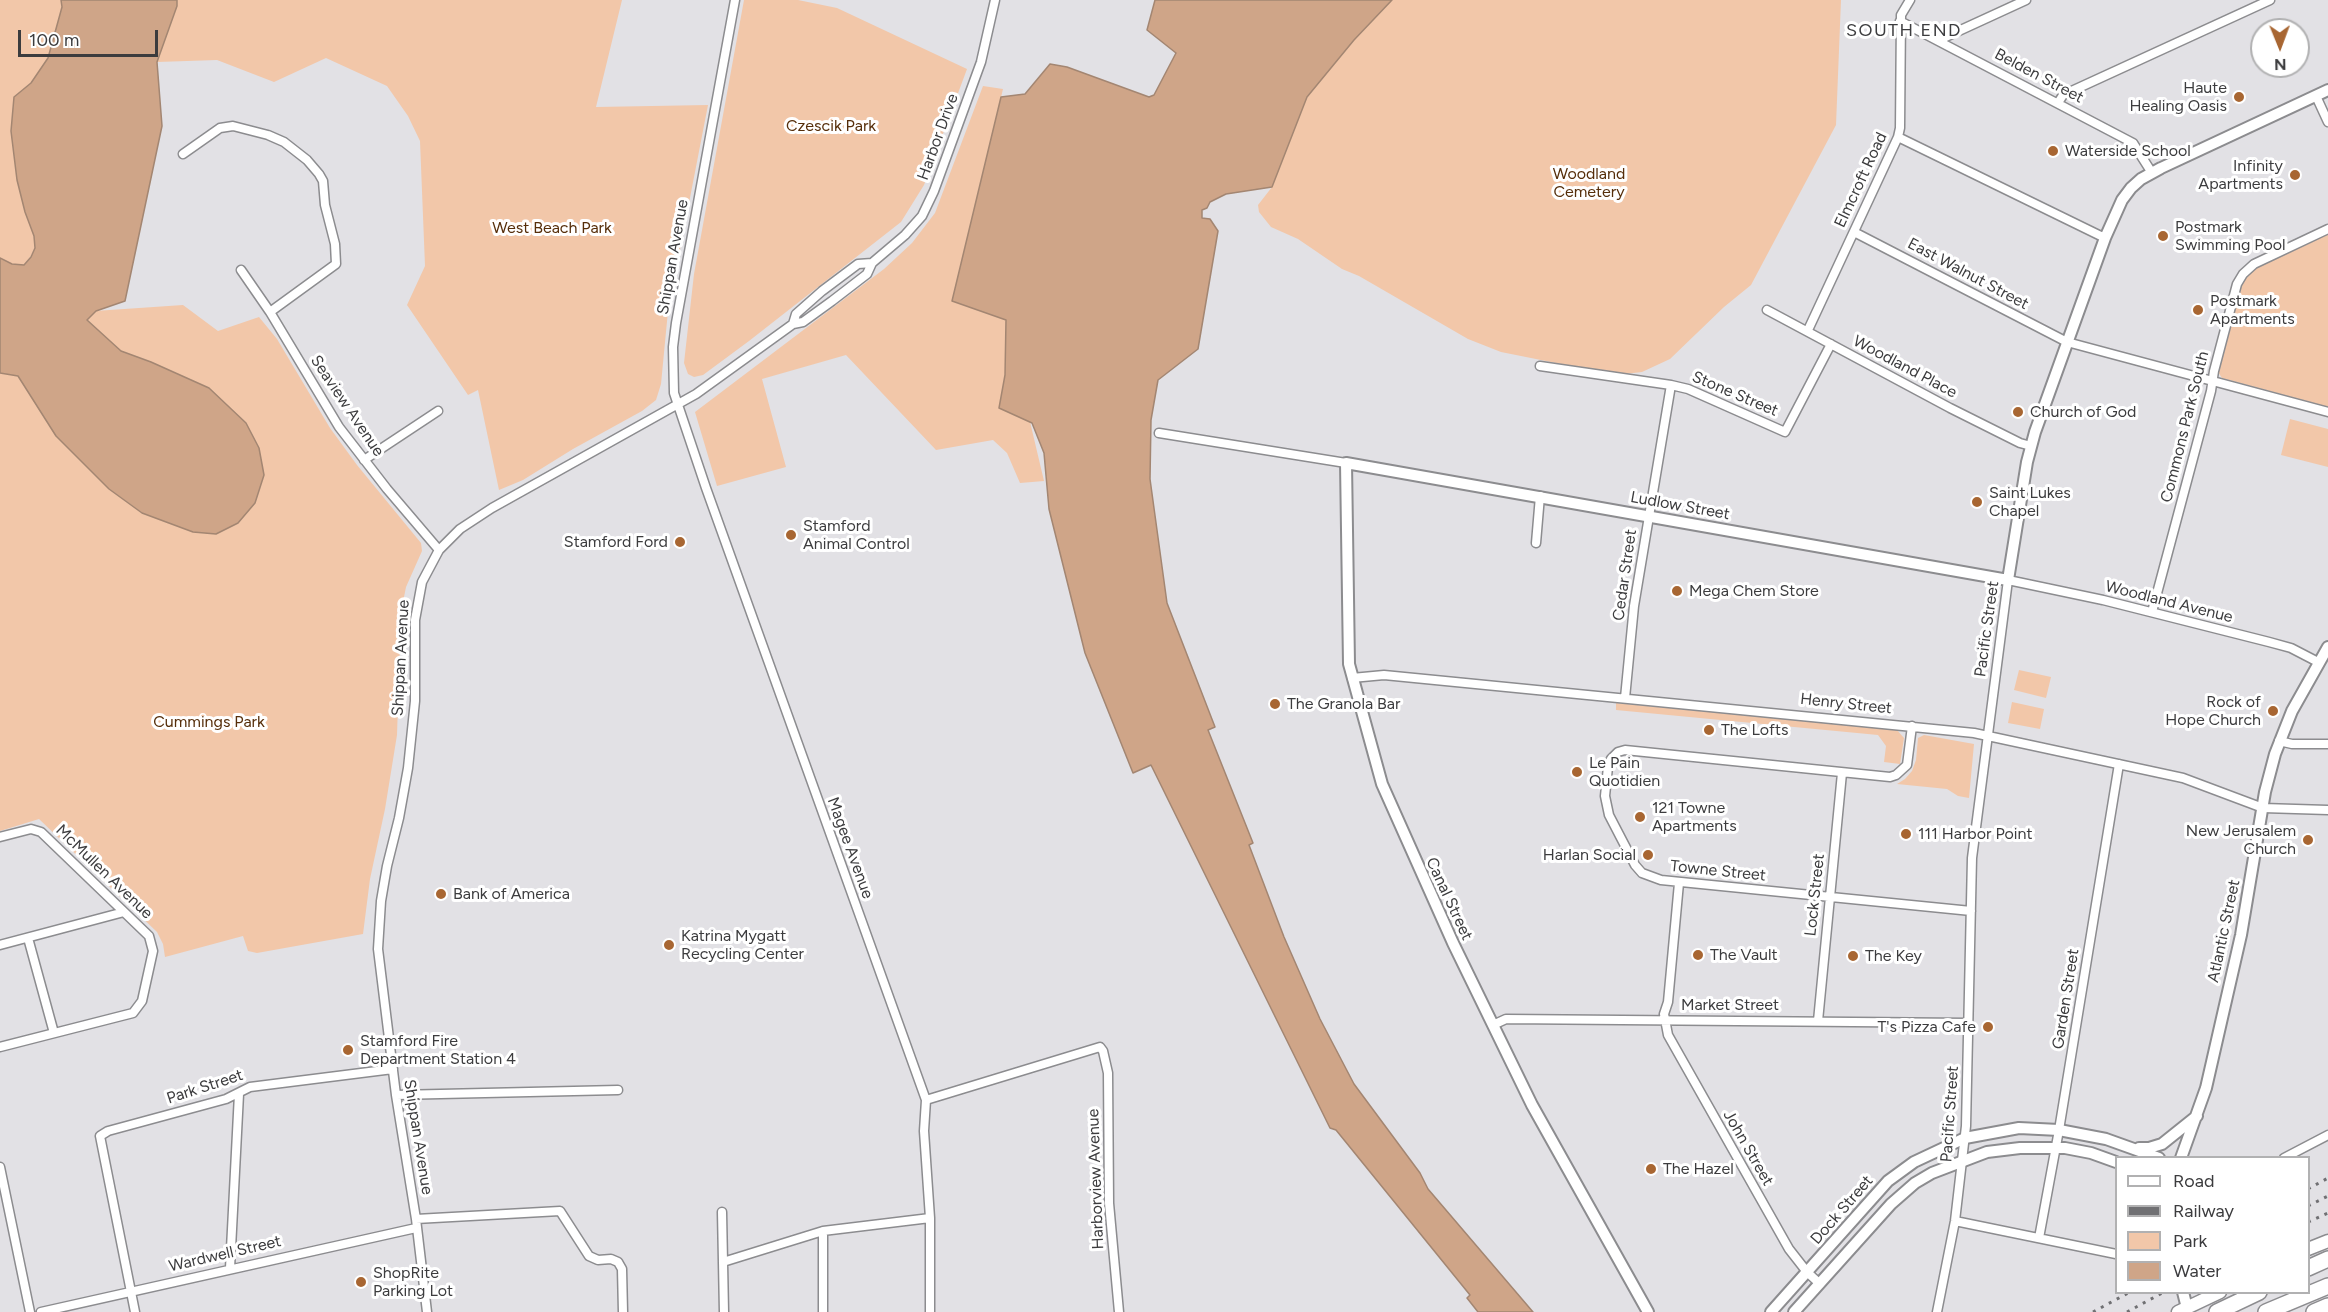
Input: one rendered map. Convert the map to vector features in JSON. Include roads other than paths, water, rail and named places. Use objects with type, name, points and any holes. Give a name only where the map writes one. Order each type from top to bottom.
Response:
[{"type":"highway","points":[[2310,1267],[2328,1259]]},
{"type":"highway","points":[[2310,1294],[2328,1286]]},
{"type":"highway","points":[[2217,1312],[2257,1294]]},
{"type":"highway","points":[[2266,1312],[2309,1294]]},
{"type":"highway","points":[[2314,1312],[2328,1306]]},
{"type":"main road","points":[[2310,1249],[2328,1241]]},
{"type":"main road","points":[[2184,1311],[2218,1294]]},
{"type":"street","name":"Shippan Avenue","points":[[427,1312],[379,967],[378,929],[387,867],[408,768],[414,701],[417,605],[423,582],[439,550],[460,530],[492,508],[677,405],[672,382],[676,323],[735,0]]},
{"type":"street","name":"Harbor Drive","points":[[677,405],[793,324],[803,322],[841,294],[867,274],[872,263],[914,227],[934,191],[981,62],[995,0]]},
{"type":"street","name":"Elmcroft Road","points":[[1808,330],[1898,137],[1900,128],[1900,21],[1901,12],[1910,0]]},
{"type":"street","points":[[1939,40],[2026,0]]},
{"type":"street","points":[[2058,103],[2062,95],[2270,0]]},
{"type":"street","name":"Belden Street","points":[[1900,21],[2133,144],[2152,173]]},
{"type":"street","name":"Pacific Street","points":[[1937,1312],[1955,1221],[1965,1138],[1968,1096],[1973,850],[2008,580],[2031,446],[2105,238],[2126,194],[2152,173],[2328,90]]},
{"type":"street","points":[[2316,96],[2328,122]]},
{"type":"street","points":[[183,154],[220,128],[233,126],[284,142],[307,160],[323,181],[325,205],[335,244],[336,264],[270,312]]},
{"type":"street","points":[[1898,137],[2105,238]]},
{"type":"street","name":"Commons Park South","points":[[2152,612],[2237,284],[2243,274],[2254,264],[2328,229]]},
{"type":"street","name":"East Walnut Street","points":[[1854,232],[2067,342],[2328,412]]},
{"type":"street","name":"Harbor Drive","points":[[793,324],[796,314],[831,284],[858,264],[872,263]]},
{"type":"street","name":"Seaview Avenue","points":[[241,270],[270,312],[320,398],[363,460],[439,550]]},
{"type":"street","name":"Woodland Place","points":[[1767,310],[1960,413],[2020,443],[2031,446]]},
{"type":"street","name":"Stone Street","points":[[1540,366],[1688,389],[1785,432],[1831,344]]},
{"type":"street","name":"Cedar Street","points":[[1625,698],[1634,606],[1671,385]]},
{"type":"street","name":"Magee Avenue","points":[[677,405],[926,1100],[924,1131],[930,1218],[930,1312]]},
{"type":"street","points":[[363,460],[438,411]]},
{"type":"street","points":[[1159,433],[1346,463]]},
{"type":"street","name":"Ludlow Street","points":[[1346,463],[2008,580]]},
{"type":"street","name":"Canal Street","points":[[1346,463],[1348,658],[1390,804],[1453,943],[1536,1113],[1648,1312]]},
{"type":"street","points":[[1536,543],[1540,496]]},
{"type":"street","name":"Woodland Avenue","points":[[2008,580],[2152,612],[2291,648],[2318,662]]},
{"type":"street","name":"Atlantic Street","points":[[2182,1156],[2204,1096],[2241,935],[2265,792],[2280,741],[2292,711],[2328,647]]},
{"type":"street","name":"Henry Street","points":[[1352,678],[1384,675],[1987,735],[2183,778],[2263,808],[2328,810]]},
{"type":"street","name":"Towne Street","points":[[1912,726],[1907,765],[1896,775],[1883,777],[1625,750],[1618,752],[1611,759],[1605,796],[1614,825],[1629,856],[1642,873],[1651,877],[1679,883],[1971,910]]},
{"type":"street","points":[[2280,741],[2292,744],[2328,744]]},
{"type":"street","name":"Garden Street","points":[[2039,1238],[2119,764]]},
{"type":"street","name":"Lock Street","points":[[1818,1021],[1842,773]]},
{"type":"street","name":"McMullen Avenue","points":[[0,837],[31,830],[41,832],[149,936],[153,945],[153,957],[140,1006],[133,1013],[0,1047]]},
{"type":"street","points":[[1664,1019],[1679,883]]},
{"type":"street","points":[[0,945],[123,912]]},
{"type":"street","points":[[28,938],[54,1034]]},
{"type":"street","name":"Market Street","points":[[1493,1025],[1506,1019],[1969,1023]]},
{"type":"street","name":"John Street","points":[[1664,1019],[1670,1041],[1789,1249],[1820,1284]]},
{"type":"street","name":"Harborview Avenue","points":[[926,1100],[1100,1047],[1108,1073],[1109,1203],[1119,1312]]},
{"type":"street","name":"Park Street","points":[[131,1291],[100,1136],[108,1131],[226,1099],[250,1087],[393,1069]]},
{"type":"street","points":[[396,1095],[618,1090]]},
{"type":"street","points":[[230,1268],[239,1094]]},
{"type":"street","points":[[2136,1148],[2149,1148],[2162,1144],[2198,1115]]},
{"type":"street","name":"Dock Street","points":[[1771,1312],[1888,1181],[1914,1162],[1965,1138],[2019,1128],[2059,1130],[2098,1137],[2154,1156]]},
{"type":"street","points":[[2288,1156],[2328,1135]]},
{"type":"street","name":"Dock Street","points":[[1794,1312],[1904,1191],[1932,1173],[1987,1152],[2007,1149],[2080,1150],[2115,1162]]},
{"type":"street","points":[[0,1167],[30,1312]]},
{"type":"street","name":"Wardwell Street","points":[[41,1312],[416,1223],[560,1211],[589,1256],[598,1260],[611,1259],[618,1262],[622,1277],[623,1312]]},
{"type":"street","points":[[722,1212],[724,1312]]},
{"type":"street","points":[[723,1262],[823,1231],[930,1218]]},
{"type":"street","points":[[1955,1221],[2115,1254]]},
{"type":"street","points":[[823,1231],[823,1312]]},
{"type":"street","points":[[131,1291],[135,1312]]},
{"type":"street","points":[[2183,1294],[2184,1311]]},
{"type":"water","points":[[61,0],[177,0],[177,6],[157,62],[162,126],[125,301],[96,311],[87,320],[121,351],[209,388],[246,423],[259,448],[264,475],[255,503],[238,523],[216,534],[193,532],[142,513],[109,489],[56,436],[18,376],[0,373],[0,258],[12,264],[24,265],[35,248],[34,236],[17,180],[11,131],[14,97],[31,83],[48,58],[62,7]]},
{"type":"water","points":[[1155,0],[1392,0],[1354,40],[1307,97],[1272,187],[1226,194],[1210,202],[1207,208],[1202,210],[1202,218],[1210,219],[1218,231],[1198,349],[1158,380],[1151,420],[1150,479],[1167,603],[1215,727],[1208,730],[1253,843],[1249,845],[1284,937],[1320,1019],[1354,1084],[1420,1173],[1428,1189],[1533,1312],[1478,1312],[1467,1298],[1470,1295],[1336,1130],[1330,1128],[1151,765],[1133,773],[1085,653],[1049,509],[1044,453],[1032,423],[999,408],[1005,375],[1006,320],[952,301],[1001,97],[1025,94],[1050,64],[1067,67],[1149,97],[1154,95],[1176,53],[1147,30]]},
{"type":"railway","points":[[2310,1188],[2328,1178]]},
{"type":"railway","points":[[2310,1205],[2328,1196]]},
{"type":"railway","points":[[2310,1221],[2328,1213]]},
{"type":"railway","points":[[2093,1312],[2126,1294]]},
{"type":"railway","points":[[2127,1312],[2160,1294]]},
{"type":"place","name":"Haute Healing Oasis","points":[[2239,97]]},
{"type":"place","name":"Waterside School","points":[[2053,151]]},
{"type":"place","name":"Infinity Apartments","points":[[2295,175]]},
{"type":"place","name":"Postmark Swimming Pool","points":[[2163,236]]},
{"type":"place","name":"Postmark Apartments","points":[[2198,310]]},
{"type":"place","name":"Church of God","points":[[2018,412]]},
{"type":"place","name":"Saint Lukes Chapel","points":[[1977,502]]},
{"type":"place","name":"Stamford Animal Control","points":[[791,535]]},
{"type":"place","name":"Stamford Ford","points":[[680,542]]},
{"type":"place","name":"Mega Chem Store","points":[[1677,591]]},
{"type":"place","name":"The Granola Bar","points":[[1275,704]]},
{"type":"place","name":"Rock of Hope Church","points":[[2273,711]]},
{"type":"place","name":"The Lofts","points":[[1709,730]]},
{"type":"place","name":"Le Pain Quotidien","points":[[1577,772]]},
{"type":"place","name":"121 Towne Apartments","points":[[1640,817]]},
{"type":"place","name":"111 Harbor Point","points":[[1906,834]]},
{"type":"place","name":"New Jerusalem Church","points":[[2308,840]]},
{"type":"place","name":"Harlan Social","points":[[1648,855]]},
{"type":"place","name":"Bank of America","points":[[441,894]]},
{"type":"place","name":"Katrina Mygatt Recycling Center","points":[[669,945]]},
{"type":"place","name":"The Vault","points":[[1698,955]]},
{"type":"place","name":"The Key","points":[[1853,956]]},
{"type":"place","name":"T's Pizza Cafe","points":[[1988,1027]]},
{"type":"place","name":"Stamford Fire Department Station 4","points":[[348,1050]]},
{"type":"place","name":"The Hazel","points":[[1651,1169]]},
{"type":"place","name":"ShopRite Parking Lot","points":[[361,1282]]},
{"type":"district","name":"SOUTH END","points":[[1904,31]]},
{"type":"park label","name":"Czescik Park","points":[[831,126]]},
{"type":"park label","name":"Woodland Cemetery","points":[[1589,183]]},
{"type":"park label","name":"West Beach Park","points":[[552,228]]},
{"type":"park label","name":"Cummings Park","points":[[209,722]]}]
